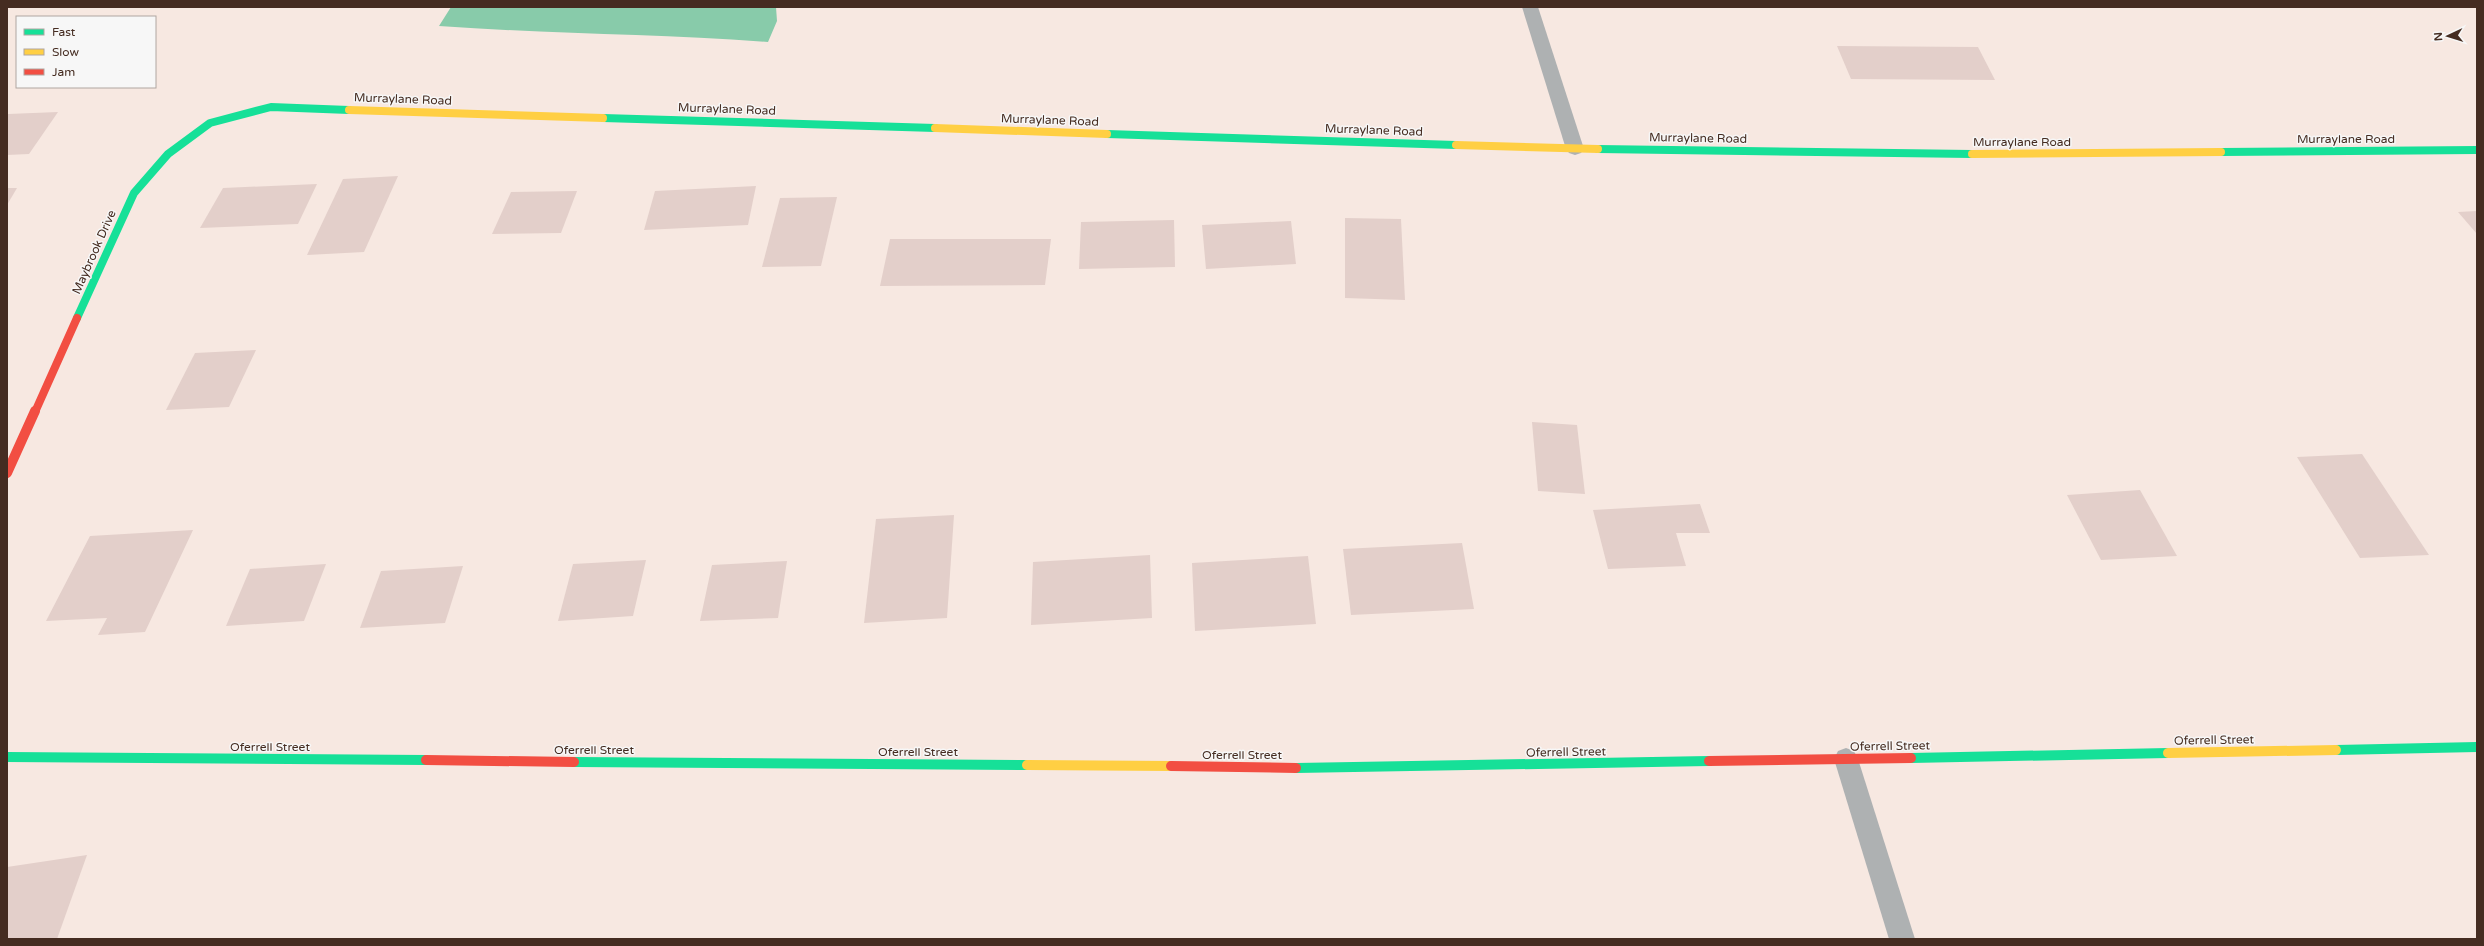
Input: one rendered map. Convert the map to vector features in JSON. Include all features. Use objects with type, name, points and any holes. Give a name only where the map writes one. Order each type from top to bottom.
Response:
[{"type":"street","points":[[1530,7],[1575,149]]},
{"type":"street","name":"Murraylane Road","points":[[271,107],[1575,149],[1962,154],[2477,150]]},
{"type":"street","name":"Maybrook Drive","points":[[7,473],[134,193],[168,154],[210,122],[271,107]]},
{"type":"street","name":"Oferrell Street","points":[[7,757],[1355,768],[2477,747]]},
{"type":"lane","points":[[1846,759],[1902,939]]},
{"type":"shaded area","points":[[451,7],[776,7],[777,21],[768,42],[439,26]]},
{"type":"building","points":[[1837,46],[1978,47],[1995,80],[1851,79]]},
{"type":"building","points":[[58,112],[29,154],[7,155],[8,114]]},
{"type":"building","points":[[398,176],[364,252],[307,255],[343,179]]},
{"type":"building","points":[[317,184],[298,224],[200,228],[223,188]]},
{"type":"building","points":[[756,186],[748,225],[644,230],[655,191]]},
{"type":"building","points":[[7,188],[17,188],[7,205]]},
{"type":"building","points":[[577,191],[561,233],[492,234],[511,192]]},
{"type":"building","points":[[837,197],[821,266],[762,267],[780,198]]},
{"type":"building","points":[[2477,211],[2477,234],[2458,212]]},
{"type":"building","points":[[1345,218],[1401,219],[1405,300],[1345,298]]},
{"type":"building","points":[[1174,220],[1175,267],[1079,269],[1081,222]]},
{"type":"building","points":[[1291,221],[1296,264],[1206,269],[1202,225]]},
{"type":"building","points":[[890,239],[1051,239],[1045,285],[880,286]]},
{"type":"building","points":[[256,350],[229,407],[166,410],[195,353]]},
{"type":"building","points":[[1532,422],[1577,425],[1585,494],[1538,491]]},
{"type":"building","points":[[2362,454],[2429,555],[2360,558],[2297,457]]},
{"type":"building","points":[[2140,490],[2177,556],[2101,560],[2067,495]]},
{"type":"building","points":[[1700,504],[1710,533],[1676,533],[1686,566],[1608,569],[1593,510]]},
{"type":"building","points":[[954,515],[947,618],[864,623],[876,519]]},
{"type":"building","points":[[193,530],[145,632],[98,635],[107,618],[46,621],[90,536]]},
{"type":"building","points":[[1462,543],[1474,609],[1351,615],[1343,549]]},
{"type":"building","points":[[1150,555],[1152,618],[1031,625],[1033,562]]},
{"type":"building","points":[[1308,556],[1316,624],[1195,631],[1192,563]]},
{"type":"building","points":[[646,560],[633,616],[558,621],[573,564]]},
{"type":"building","points":[[787,561],[778,618],[700,621],[712,565]]},
{"type":"building","points":[[326,564],[304,621],[226,626],[250,569]]},
{"type":"building","points":[[463,566],[445,623],[360,628],[381,571]]},
{"type":"building","points":[[87,855],[57,939],[7,939],[7,867]]},
{"type":"traffic: fast","points":[[77,318],[134,193],[168,154],[210,123],[271,107],[349,110]]},
{"type":"traffic: fast","points":[[603,118],[935,128]]},
{"type":"traffic: fast","points":[[1107,134],[1456,145]]},
{"type":"traffic: fast","points":[[1598,149],[1972,154]]},
{"type":"traffic: fast","points":[[2221,152],[2477,150]]},
{"type":"traffic: fast","points":[[2336,750],[2477,747]]},
{"type":"traffic: fast","points":[[1911,758],[2168,753]]},
{"type":"traffic: fast","points":[[7,757],[426,760]]},
{"type":"traffic: fast","points":[[1296,768],[1709,761]]},
{"type":"traffic: fast","points":[[574,762],[1027,765]]},
{"type":"traffic: slow","points":[[349,110],[603,118]]},
{"type":"traffic: slow","points":[[935,128],[1107,134]]},
{"type":"traffic: slow","points":[[1456,145],[1598,149]]},
{"type":"traffic: slow","points":[[1972,154],[2221,152]]},
{"type":"traffic: slow","points":[[2168,753],[2336,750]]},
{"type":"traffic: slow","points":[[1027,765],[1171,766]]},
{"type":"traffic: jam","points":[[7,473],[77,318]]},
{"type":"traffic: jam","points":[[1709,761],[1911,758]]},
{"type":"traffic: jam","points":[[426,760],[574,762]]},
{"type":"traffic: jam","points":[[1171,766],[1296,768]]}]
